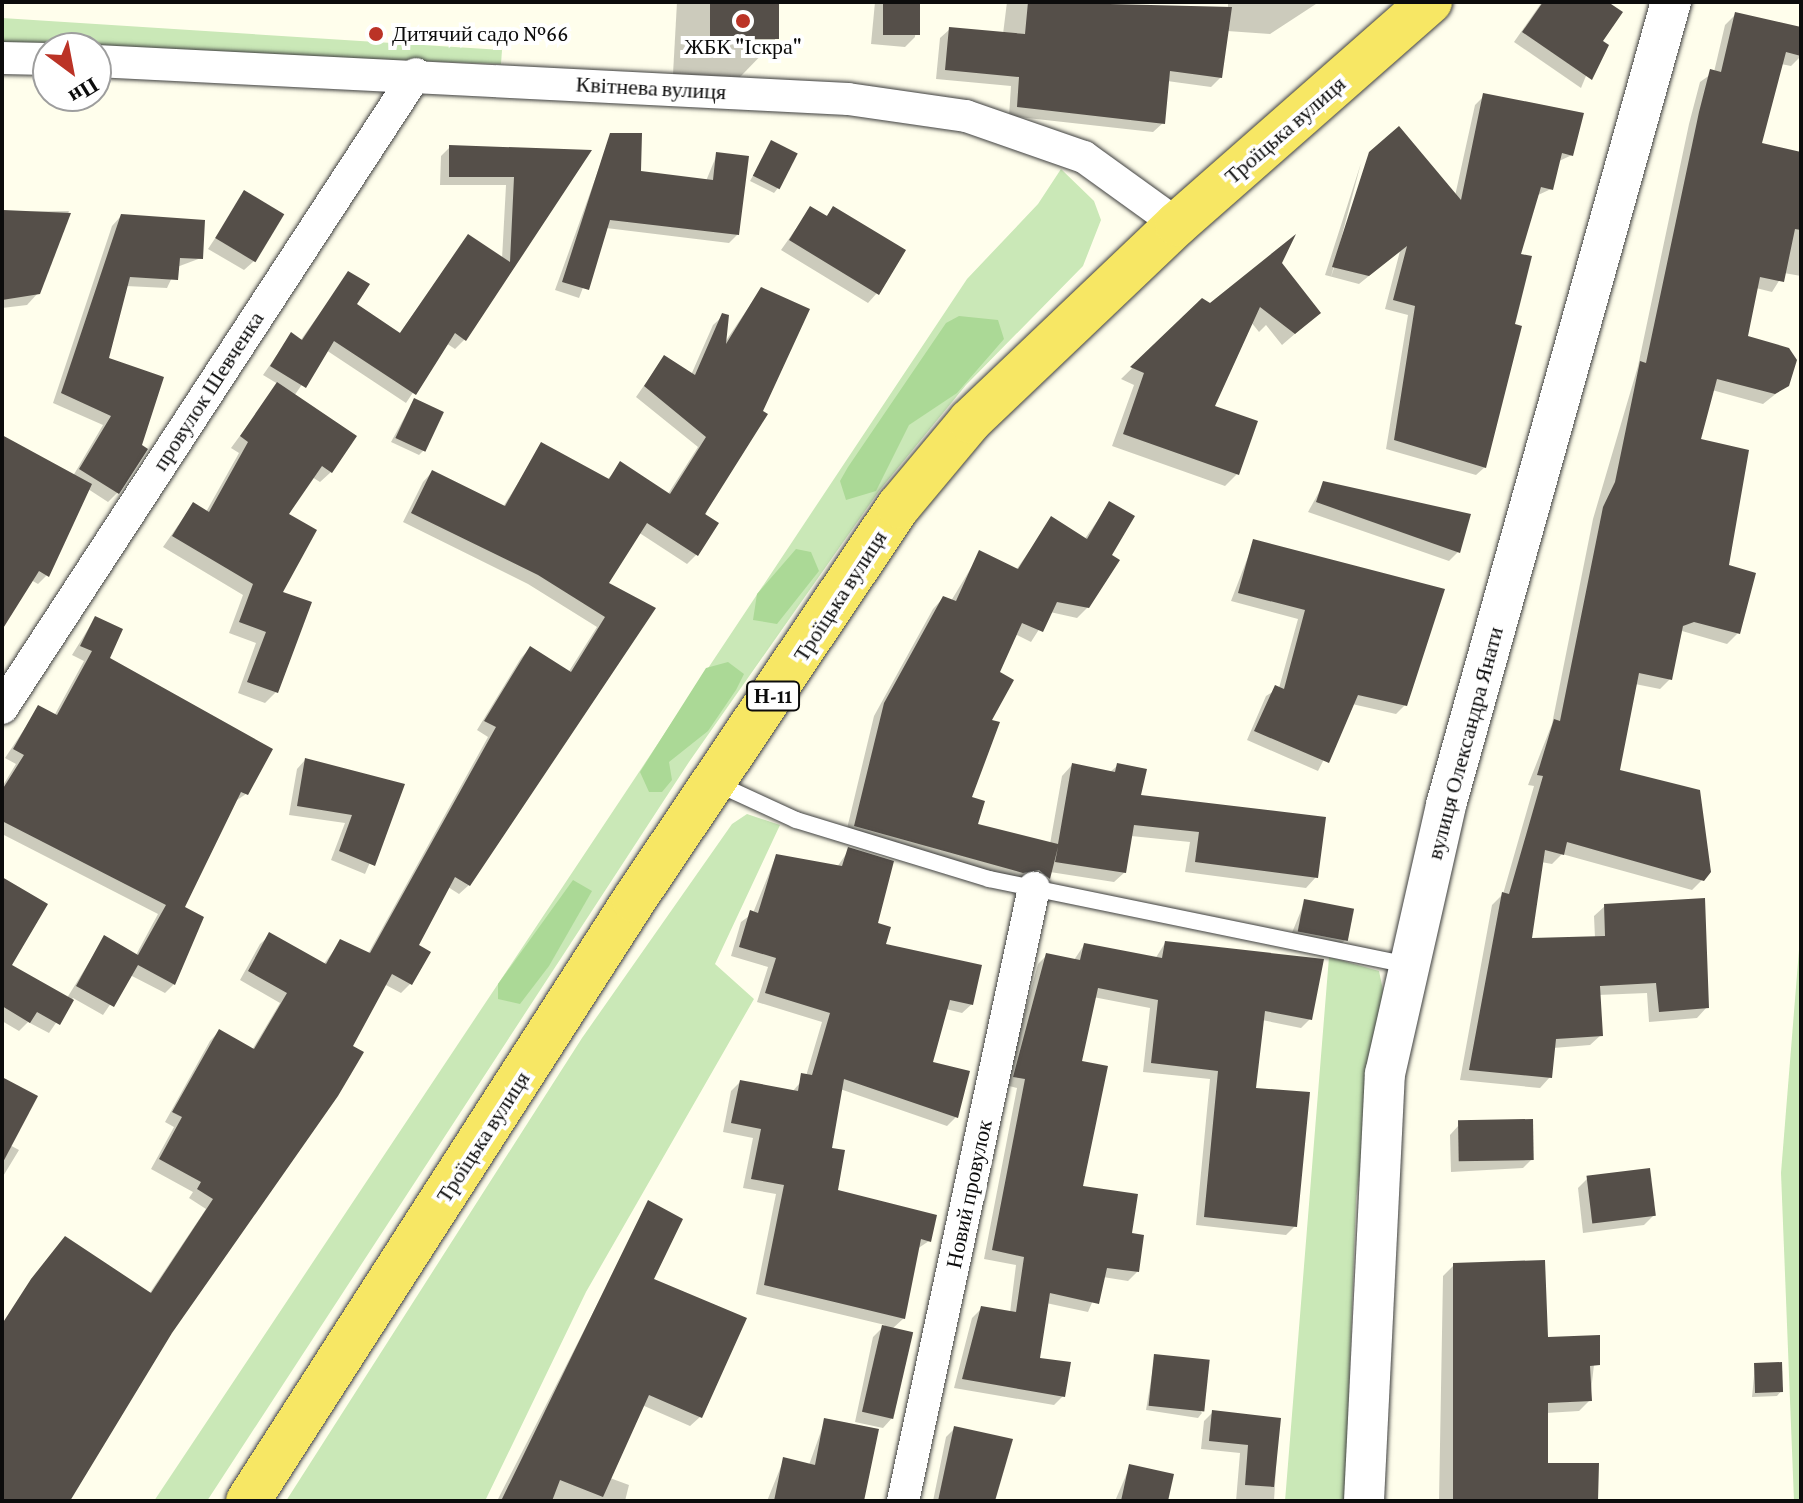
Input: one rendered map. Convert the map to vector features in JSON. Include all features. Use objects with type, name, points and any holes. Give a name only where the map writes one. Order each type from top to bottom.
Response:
[{"type":"main road","name":"Троїцька вулиця","points":[[248,1501],[714,783],[899,506],[970,421],[1177,224],[1430,2]]},
{"type":"street","name":"вулиця Олександра Янати","points":[[1364,1501],[1377,1169],[1385,1074],[1446,805],[1671,2]]},
{"type":"street","points":[[2,58],[32,59]]},
{"type":"street","name":"Квітнева вулиця","points":[[112,62],[416,74],[848,99],[966,116],[1084,157],[1177,224]]},
{"type":"street","name":"провулок Шевченка","points":[[2,708],[416,74]]},
{"type":"street","name":"Новий провулок","points":[[903,1501],[1034,888]]},
{"type":"lane","points":[[714,783],[796,820],[1034,888],[1408,965]]},
{"type":"green space","points":[[2,18],[502,50],[501,64],[112,50],[112,32],[32,32],[32,47],[2,46]]},
{"type":"green space","points":[[1061,169],[1094,201],[1101,220],[1083,266],[966,385],[879,491],[689,762],[207,1501],[154,1501],[967,279],[1038,204]]},
{"type":"green space","points":[[959,316],[998,320],[1004,339],[957,393],[909,425],[876,491],[846,500],[840,481],[848,467],[946,323]]},
{"type":"green space","points":[[796,549],[811,552],[819,571],[777,624],[753,620],[757,594]]},
{"type":"green space","points":[[728,662],[744,674],[736,690],[708,731],[669,762],[672,780],[662,792],[649,792],[640,772],[706,668]]},
{"type":"green space","points":[[747,814],[780,825],[715,964],[754,999],[586,1292],[485,1501],[286,1501],[582,1038],[732,824]]},
{"type":"green space","points":[[573,880],[592,891],[549,966],[520,1004],[498,999],[498,984]]},
{"type":"green space","points":[[1801,925],[1801,1501],[1794,1501],[1781,1173]]},
{"type":"green space","points":[[1329,957],[1379,971],[1383,990],[1356,1199],[1345,1501],[1285,1501]]},
{"type":"building","name":"ЖБК \"Іскра\"","points":[[710,2],[779,2],[779,39],[710,39]]},
{"type":"building","points":[[883,2],[920,2],[920,35],[883,35]]},
{"type":"building","points":[[1028,2],[1232,7],[1222,78],[1170,71],[1165,124],[1017,107],[1019,77],[945,70],[949,27],[1025,34]]},
{"type":"building","points":[[1543,2],[1608,2],[1623,12],[1603,41],[1609,45],[1592,80],[1522,32]]},
{"type":"building","points":[[1735,12],[1801,27],[1801,56],[1786,52],[1762,143],[1801,152],[1801,230],[1795,229],[1784,282],[1760,277],[1748,336],[1789,348],[1797,360],[1789,386],[1775,394],[1717,379],[1701,439],[1749,450],[1729,565],[1756,573],[1740,634],[1694,622],[1683,626],[1672,680],[1639,673],[1620,770],[1700,790],[1711,872],[1704,881],[1567,842],[1564,855],[1545,850],[1532,938],[1605,936],[1604,904],[1705,898],[1709,1008],[1659,1012],[1656,983],[1600,986],[1603,1036],[1556,1039],[1552,1078],[1469,1070],[1502,892],[1509,894],[1543,776],[1537,775],[1554,719],[1560,721],[1603,507],[1615,482],[1640,361],[1646,363],[1699,112],[1710,69],[1721,72]]},
{"type":"building","points":[[1483,93],[1584,113],[1573,156],[1562,153],[1553,190],[1541,187],[1521,254],[1532,256],[1515,324],[1522,326],[1486,468],[1394,440],[1415,306],[1393,300],[1407,246],[1369,276],[1332,267],[1369,152],[1399,126],[1461,200]]},
{"type":"building","points":[[610,133],[642,133],[641,171],[713,180],[716,152],[749,156],[739,235],[610,220],[589,290],[562,282]]},
{"type":"building","points":[[771,140],[798,154],[780,189],[753,176]]},
{"type":"building","points":[[449,145],[592,150],[466,341],[455,333],[416,395],[334,341],[306,388],[270,366],[291,332],[302,340],[348,271],[370,284],[357,304],[400,333],[468,234],[510,262],[514,177],[449,177]]},
{"type":"building","points":[[244,190],[284,214],[255,262],[215,238]]},
{"type":"building","points":[[810,206],[827,216],[833,206],[906,250],[879,295],[789,240]]},
{"type":"building","points":[[3,210],[71,213],[40,294],[2,300]]},
{"type":"building","points":[[121,214],[205,220],[203,259],[180,258],[178,280],[130,277],[109,358],[164,377],[142,445],[148,449],[119,494],[79,469],[111,416],[61,393]]},
{"type":"building","points":[[1296,234],[1282,263],[1321,313],[1295,334],[1260,307],[1215,406],[1258,421],[1239,475],[1123,434],[1144,373],[1130,367],[1202,298],[1210,303]]},
{"type":"building","points":[[761,287],[810,309],[763,411],[768,414],[705,514],[719,523],[698,556],[647,523],[609,583],[656,608],[470,886],[455,877],[419,945],[431,952],[412,985],[392,974],[353,1046],[364,1052],[338,1096],[172,1333],[70,1501],[2,1501],[2,1324],[31,1279],[65,1236],[151,1293],[213,1199],[197,1189],[201,1182],[159,1159],[182,1117],[172,1112],[219,1029],[254,1049],[287,993],[248,971],[269,932],[326,964],[340,939],[370,953],[496,727],[484,721],[530,646],[571,672],[605,617],[538,575],[411,513],[432,470],[505,506],[541,442],[609,479],[620,461],[670,494],[706,437],[644,386],[664,355],[695,375],[722,313],[729,315],[726,344]]},
{"type":"building","points":[[277,382],[357,436],[332,473],[322,466],[289,514],[317,530],[283,592],[312,602],[278,693],[247,682],[266,632],[239,622],[253,584],[172,536],[193,502],[209,512],[248,442],[240,436]]},
{"type":"building","points":[[414,398],[444,412],[425,452],[395,438]]},
{"type":"building","points":[[2,435],[92,484],[49,577],[39,571],[2,630]]},
{"type":"building","points":[[1323,481],[1471,514],[1460,553],[1316,502]]},
{"type":"building","points":[[1109,501],[1135,516],[1112,555],[1120,560],[1089,608],[1057,602],[1043,632],[1022,623],[1000,672],[1014,680],[992,720],[1000,722],[972,797],[985,801],[978,824],[1058,844],[1072,763],[1115,772],[1117,763],[1147,769],[1141,795],[1326,817],[1318,878],[1195,862],[1199,832],[1134,825],[1126,873],[1055,862],[1058,847],[1050,879],[1039,870],[1023,873],[854,826],[884,703],[943,596],[956,601],[979,550],[1018,569],[1051,516],[1087,539]]},
{"type":"building","points":[[1253,539],[1445,589],[1407,706],[1358,695],[1329,763],[1254,731],[1275,685],[1284,689],[1305,610],[1238,593]]},
{"type":"building","points":[[95,616],[123,629],[110,658],[273,749],[248,795],[241,792],[185,907],[204,917],[175,985],[138,965],[114,1007],[76,986],[104,935],[138,955],[166,905],[2,821],[2,790],[24,755],[13,749],[38,705],[57,715],[92,651],[80,646]]},
{"type":"building","points":[[305,758],[405,784],[375,866],[339,851],[352,815],[297,806]]},
{"type":"building","points":[[848,847],[894,861],[878,923],[891,927],[886,944],[982,965],[973,1005],[950,1000],[933,1062],[970,1071],[958,1118],[844,1079],[832,1148],[845,1150],[838,1190],[937,1215],[931,1242],[921,1239],[905,1319],[764,1285],[784,1185],[751,1179],[761,1129],[731,1123],[740,1080],[798,1091],[801,1073],[812,1075],[830,1013],[765,993],[776,958],[739,947],[750,910],[758,913],[776,854],[842,866]]},
{"type":"building","points":[[2,877],[48,904],[12,965],[74,1000],[60,1025],[37,1012],[30,1023],[2,1006]]},
{"type":"building","points":[[1304,899],[1354,909],[1348,941],[1298,931]]},
{"type":"building","points":[[1165,941],[1324,959],[1312,1020],[1265,1011],[1256,1088],[1310,1092],[1297,1227],[1204,1217],[1218,1071],[1151,1063],[1158,1000],[1098,988],[1082,1061],[1108,1066],[1083,1186],[1138,1194],[1132,1233],[1144,1235],[1139,1272],[1107,1268],[1099,1304],[1050,1293],[1040,1358],[1071,1362],[1065,1397],[962,1379],[981,1306],[1016,1312],[1024,1257],[992,1250],[1025,1079],[1013,1077],[1046,953],[1080,960],[1084,943],[1162,958]]},
{"type":"building","points":[[2,1077],[38,1096],[2,1164]]},
{"type":"building","points":[[1533,1119],[1534,1160],[1459,1161],[1458,1120]]},
{"type":"building","points":[[1650,1168],[1656,1216],[1592,1223],[1586,1176]]},
{"type":"building","points":[[648,1200],[683,1219],[654,1279],[747,1318],[702,1418],[649,1395],[603,1497],[560,1480],[552,1501],[501,1501]]},
{"type":"building","points":[[1545,1260],[1548,1337],[1600,1335],[1600,1365],[1590,1366],[1592,1401],[1548,1403],[1548,1463],[1599,1463],[1598,1501],[1453,1501],[1453,1263]]},
{"type":"building","points":[[882,1325],[913,1332],[893,1419],[862,1412]]},
{"type":"building","points":[[1154,1354],[1210,1360],[1204,1412],[1149,1406]]},
{"type":"building","points":[[1782,1362],[1783,1392],[1755,1393],[1754,1363]]},
{"type":"building","points":[[1212,1410],[1281,1418],[1274,1487],[1245,1485],[1248,1445],[1209,1441]]},
{"type":"building","points":[[824,1418],[879,1429],[864,1501],[774,1501],[783,1457],[815,1465]]},
{"type":"building","points":[[954,1426],[1013,1439],[995,1501],[938,1501]]},
{"type":"building","points":[[1129,1464],[1174,1474],[1168,1501],[1121,1501]]},
{"type":"place","name":"ЖБК \"Іскра\"","points":[[743,21]]},
{"type":"place","name":"Дитячий садо №66","points":[[376,34]]}]
